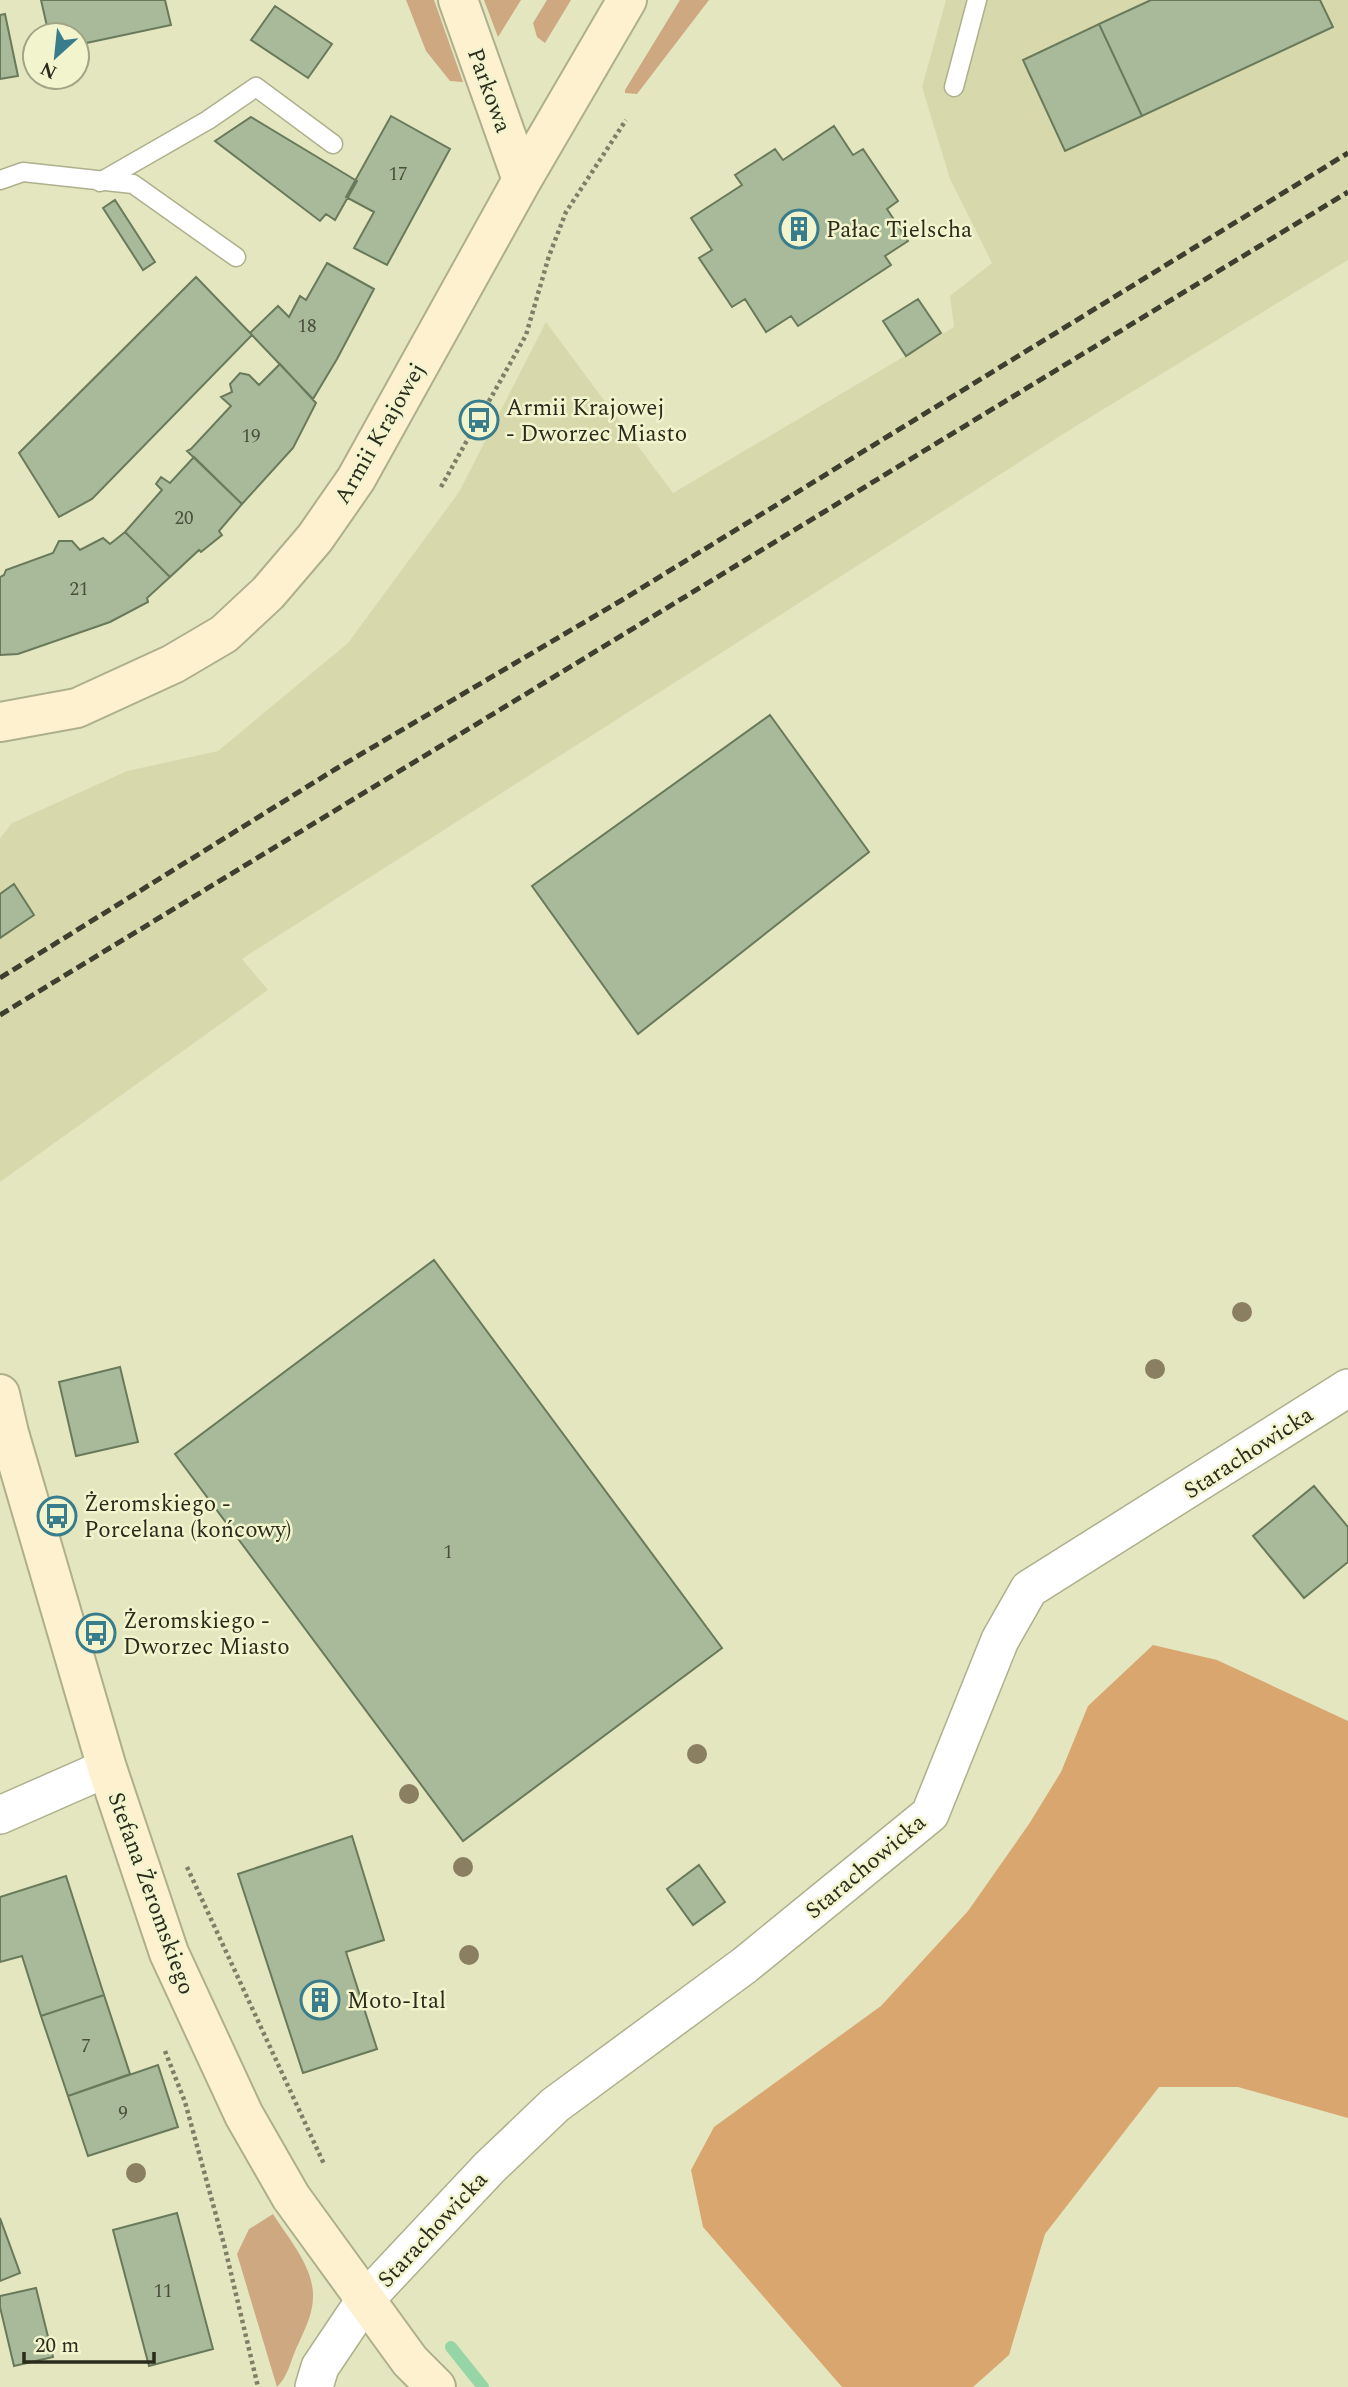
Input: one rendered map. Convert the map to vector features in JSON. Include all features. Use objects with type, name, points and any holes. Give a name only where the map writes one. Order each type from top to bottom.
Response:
[{"type":"main road","name":"Parkowa","points":[[458,0],[523,180]]},
{"type":"main road","name":"Armii Krajowej","points":[[3,726],[77,708],[173,664],[224,634],[268,593],[315,538],[356,479],[627,0]]},
{"type":"main road","name":"Stefana Żeromskiego","points":[[0,1394],[107,1768],[169,1953],[244,2115],[292,2197],[410,2361],[436,2387]]},
{"type":"street","name":"Starachowicka","points":[[365,2300],[489,2168],[555,2105],[745,1965],[930,1814],[1000,1640],[1029,1589],[1348,1388]]},
{"type":"street","points":[[0,1815],[107,1768]]},
{"type":"street","points":[[314,2387],[320,2367],[365,2300]]},
{"type":"lane","points":[[954,87],[977,0]]},
{"type":"lane","points":[[100,181],[208,120],[256,88],[333,144]]},
{"type":"lane","points":[[0,180],[23,172],[133,184],[236,257]]},
{"type":"path","points":[[441,486],[526,335],[549,256],[566,212],[626,120]]},
{"type":"path","points":[[185,1863],[325,2166]]},
{"type":"path","points":[[162,2040],[188,2114],[225,2248],[258,2387]]},
{"type":"shaded area","points":[[406,0],[434,0],[463,82],[450,81],[426,51]]},
{"type":"shaded area","points":[[484,0],[521,0],[498,37]]},
{"type":"shaded area","points":[[547,0],[571,0],[545,43],[537,37],[533,23]]},
{"type":"shaded area","points":[[680,0],[709,0],[637,94],[625,93],[625,90]]},
{"type":"shaded area","points":[[946,0],[1348,0],[1348,260],[1076,426],[242,959],[268,990],[0,1182],[0,838],[12,823],[127,771],[218,751],[348,643],[459,492],[546,322],[673,493],[954,327],[950,296],[992,263],[950,179],[922,87]]},
{"type":"shaded area","points":[[1153,1645],[1217,1660],[1348,1721],[1348,2118],[1238,2087],[1159,2087],[1045,2234],[1009,2355],[973,2387],[842,2387],[703,2227],[691,2170],[714,2127],[881,2006],[968,1911],[1029,1824],[1061,1772],[1088,1706]]},
{"type":"shaded area","points":[[273,2214],[305,2264],[313,2297],[307,2324],[286,2374],[277,2387],[237,2254],[249,2229]]},
{"type":"building","points":[[41,0],[165,0],[171,25],[91,42],[91,21],[46,21]]},
{"type":"building","points":[[1151,0],[1320,0],[1333,27],[1142,116],[1099,24]]},
{"type":"building","points":[[275,6],[332,44],[308,78],[251,40]]},
{"type":"building","points":[[5,14],[18,76],[0,79],[0,15]]},
{"type":"building","points":[[1099,24],[1142,116],[1065,151],[1023,60]]},
{"type":"building","points":[[391,116],[450,149],[387,265],[354,248],[374,212],[346,197]]},
{"type":"building","points":[[251,117],[357,181],[335,220],[326,214],[320,221],[215,141]]},
{"type":"building","name":"Pałac Tielscha","points":[[834,126],[853,155],[863,149],[898,201],[887,209],[908,241],[885,256],[891,265],[798,326],[791,316],[766,332],[745,299],[732,307],[699,258],[712,250],[691,218],[742,185],[735,175],[775,149],[783,160]]},
{"type":"building","points":[[115,200],[155,262],[143,270],[103,208]]},
{"type":"building","points":[[327,263],[374,289],[313,399],[250,333],[278,306],[289,317],[300,296],[306,300]]},
{"type":"building","points":[[196,277],[252,335],[92,499],[59,517],[19,453]]},
{"type":"building","points":[[918,299],[941,333],[906,356],[883,321]]},
{"type":"building","points":[[280,364],[316,403],[293,448],[242,504],[187,451],[231,406],[221,397],[232,392],[230,384],[240,373],[249,375],[259,385]]},
{"type":"building","points":[[194,457],[242,504],[219,531],[222,535],[201,552],[199,550],[170,577],[125,532],[162,490],[156,484],[161,477],[170,483]]},
{"type":"building","points":[[125,532],[170,577],[147,598],[148,602],[110,622],[18,654],[0,655],[0,577],[6,570],[53,553],[59,541],[72,541],[80,550],[103,538],[110,544]]},
{"type":"building","points":[[770,715],[869,852],[638,1034],[532,886]]},
{"type":"building","points":[[14,884],[34,915],[0,938],[0,894]]},
{"type":"building","points":[[434,1260],[722,1648],[463,1841],[175,1454]]},
{"type":"building","points":[[120,1367],[138,1442],[76,1456],[59,1382]]},
{"type":"building","points":[[1314,1486],[1348,1527],[1348,1562],[1304,1598],[1253,1536]]},
{"type":"building","name":"Moto-Ital","points":[[352,1836],[384,1940],[346,1952],[377,2049],[303,2073],[238,1874]]},
{"type":"building","points":[[699,1865],[725,1902],[693,1925],[667,1889]]},
{"type":"building","points":[[66,1876],[104,1995],[41,2016],[22,1956],[0,1962],[0,1897]]},
{"type":"building","points":[[104,1995],[130,2074],[68,2096],[41,2016]]},
{"type":"building","points":[[158,2065],[178,2127],[88,2156],[68,2096]]},
{"type":"building","points":[[177,2213],[213,2349],[149,2366],[113,2230]]},
{"type":"building","points":[[0,2218],[20,2273],[0,2281]]},
{"type":"building","points":[[36,2288],[53,2357],[14,2366],[0,2307],[0,2296]]},
{"type":"waterway","points":[[451,2347],[483,2387]]},
{"type":"railway","points":[[0,978],[334,770],[622,600],[1348,153]]},
{"type":"railway","points":[[0,1015],[1348,192]]},
{"type":"place","name":"Pałac Tielscha","points":[[799,229]]},
{"type":"place","name":"Armii Krajowej - Dworzec Miasto","points":[[479,420]]},
{"type":"place","name":"Żeromskiego - Porcelana (końcowy)","points":[[57,1516]]},
{"type":"place","name":"Żeromskiego - Dworzec Miasto","points":[[96,1633]]},
{"type":"place","name":"Moto-Ital","points":[[320,2000]]}]
